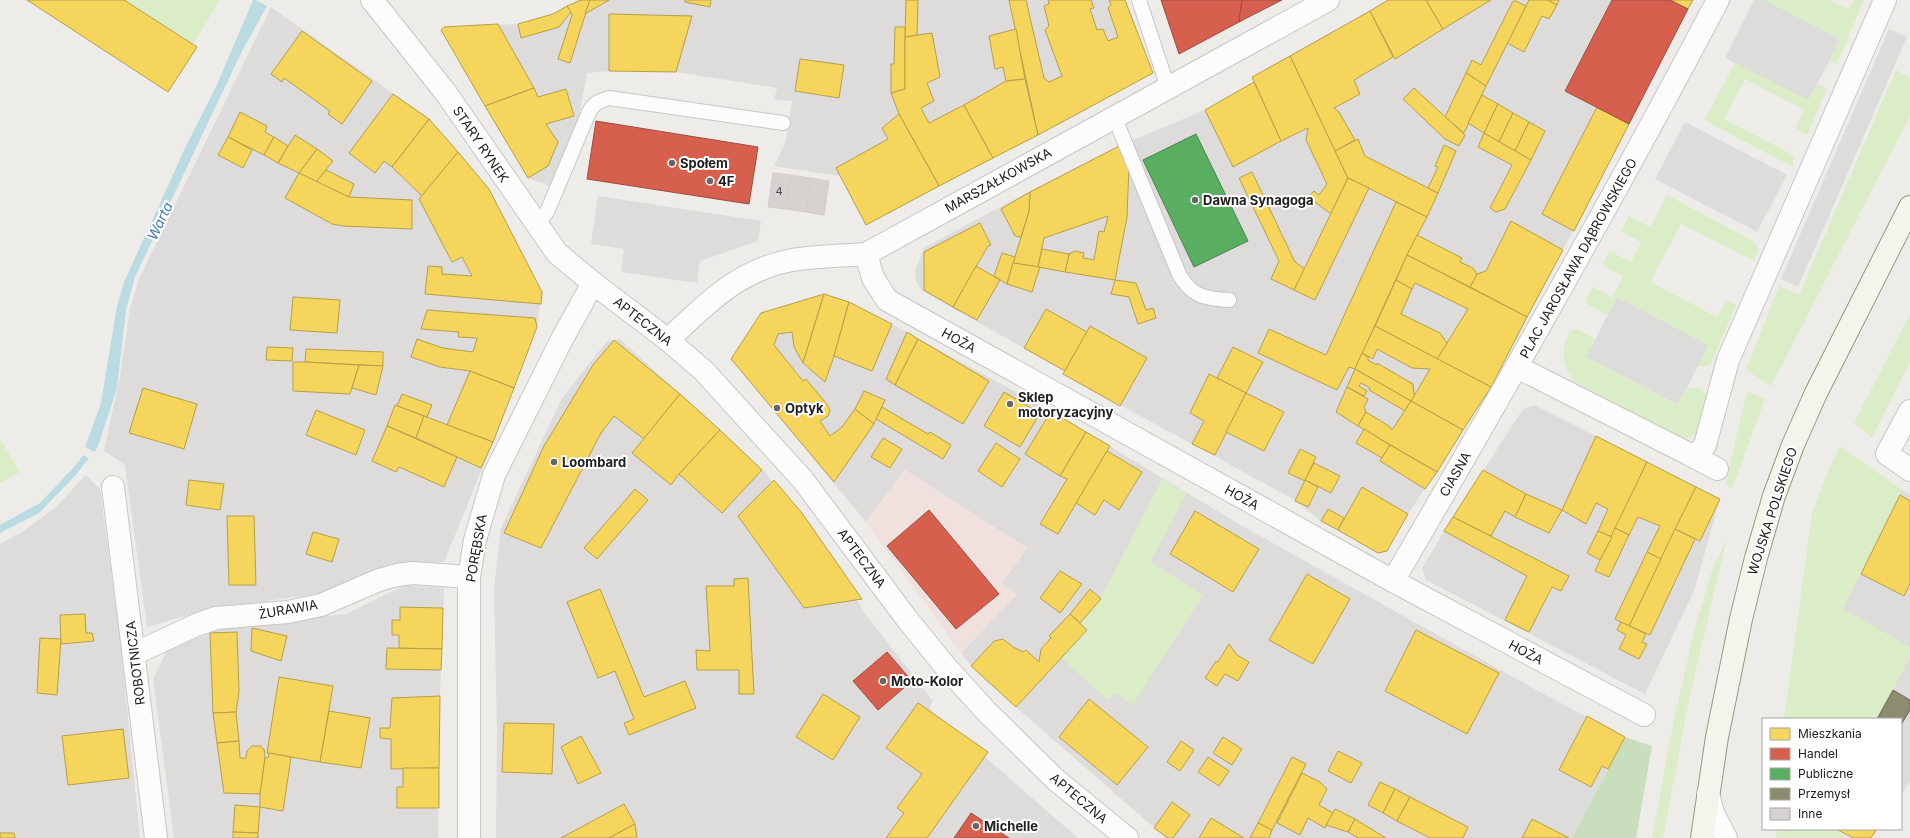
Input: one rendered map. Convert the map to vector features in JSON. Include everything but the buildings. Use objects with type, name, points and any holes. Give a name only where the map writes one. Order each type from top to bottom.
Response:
[{"type":"main road","name":"WOJSKA POLSKIEGO","points":[[1702,838],[1717,737],[1741,619],[1756,558],[1774,496],[1793,445],[1816,394],[1910,207]]},
{"type":"street","name":"STARY RYNEK","points":[[372,0],[446,93],[536,225],[557,253],[594,283]]},
{"type":"street","name":"MARSZAŁKOWSKA","points":[[668,340],[720,291],[760,270],[792,260],[866,254],[1114,116],[1328,0]]},
{"type":"street","name":"PLAC JAROSŁAWA DĄBROWSKIEGO","points":[[1717,469],[1517,367],[1645,138],[1718,0]]},
{"type":"street","points":[[1689,454],[1698,454],[1705,445],[1728,360],[1885,0]]},
{"type":"street","name":"HOŻA","points":[[866,254],[873,278],[886,300],[1393,581],[1644,715]]},
{"type":"street","name":"APTECZNA","points":[[594,283],[668,340],[704,371],[803,480],[912,625],[945,666],[986,711],[1056,780],[1127,838]]},
{"type":"street","name":"PORĘBSKA","points":[[469,838],[469,577],[475,540],[494,475],[561,341],[594,283]]},
{"type":"street","name":"CIASNA","points":[[1393,581],[1517,367]]},
{"type":"street","points":[[1910,410],[1887,454],[1910,470]]},
{"type":"street","name":"ROBOTNICZA","points":[[113,487],[156,838]]},
{"type":"street","name":"ŻURAWIA","points":[[134,654],[196,625],[216,618],[288,612],[321,605],[379,580],[397,575],[414,573],[469,577]]},
{"type":"street","points":[[1708,794],[1713,813],[1726,838]]},
{"type":"lane","points":[[1139,0],[1168,88]]},
{"type":"lane","points":[[536,225],[547,212],[589,112],[594,104],[599,100],[609,98],[783,123]]},
{"type":"lane","points":[[1114,116],[1179,274],[1185,284],[1195,294],[1204,297],[1229,300]]},
{"type":"shaded area","points":[[581,0],[1125,0],[1153,73],[866,225],[840,176],[774,166],[786,141],[792,101],[774,99],[777,88],[676,72],[609,71],[587,73],[576,132],[554,187],[528,178],[441,30],[444,27],[518,24],[553,14]]},
{"type":"shaded area","points":[[1388,0],[1612,0],[1565,91],[1629,124],[1491,387],[1408,514],[1387,551],[1378,553],[1319,520],[1293,499],[1063,374],[1065,371],[922,291],[916,281],[915,271],[924,248],[1009,202],[1121,145],[1205,110],[1254,82],[1252,77]]},
{"type":"shaded area","points":[[1754,0],[1765,0],[1840,39],[1809,101],[1725,58]]},
{"type":"shaded area","points":[[271,7],[429,119],[489,189],[542,292],[537,327],[493,442],[444,562],[391,564],[342,587],[316,594],[231,606],[185,616],[147,627],[125,465],[104,451],[120,376],[130,308],[139,279]]},
{"type":"shaded area","points":[[1889,29],[1907,37],[1798,287],[1781,279]]},
{"type":"shaded area","points":[[1685,122],[1787,175],[1757,232],[1655,179]]},
{"type":"shaded area","points":[[598,196],[761,221],[758,241],[700,261],[697,283],[621,272],[624,249],[591,244]]},
{"type":"shaded area","points":[[824,294],[849,302],[892,324],[1051,411],[1244,527],[1538,691],[1625,737],[1572,838],[1166,838],[1016,707],[971,666],[961,653],[1016,595],[1002,583],[1027,548],[905,470],[866,522],[731,359],[761,313]]},
{"type":"shaded area","points":[[1617,297],[1709,345],[1678,405],[1586,357]]},
{"type":"shaded area","points":[[620,339],[765,472],[855,595],[863,611],[933,701],[929,708],[1078,838],[496,838],[497,730],[494,588],[501,528],[562,398],[607,341]]},
{"type":"shaded area","points":[[1534,405],[1720,499],[1694,591],[1645,694],[1426,580],[1422,568],[1453,517],[1523,409]]},
{"type":"shaded area","points":[[905,470],[1027,548],[1002,583],[1016,594],[961,653],[866,522]]},
{"type":"shaded area","points":[[86,475],[100,489],[120,639],[140,838],[0,838],[0,544],[22,532],[56,507]]},
{"type":"shaded area","points":[[1902,490],[1910,495],[1910,647],[1842,609]]},
{"type":"shaded area","points":[[405,585],[444,588],[440,696],[438,838],[174,838],[153,679],[167,650],[210,633],[211,628],[346,614]]},
{"type":"shaded area","points":[[1910,657],[1910,781],[1902,793],[1902,718],[1878,718]]},
{"type":"green space","points":[[124,0],[220,0],[193,44]]},
{"type":"green space","points":[[1765,0],[1829,0],[1849,9],[1853,0],[1864,0],[1837,64],[1829,61],[1840,39]]},
{"type":"green space","points":[[1735,63],[1808,100],[1818,83],[1827,89],[1807,135],[1795,128],[1804,110],[1745,79],[1724,119],[1784,150],[1794,158],[1793,167],[1704,120]]},
{"type":"green space","points":[[1896,70],[1910,78],[1910,116],[1771,386],[1746,370],[1779,286],[1799,295]]},
{"type":"green space","points":[[1667,195],[1753,241],[1759,250],[1754,261],[1681,224],[1650,282],[1717,317],[1726,300],[1736,305],[1710,366],[1698,366],[1708,345],[1617,297],[1607,315],[1584,302],[1593,287],[1612,297],[1623,277],[1602,265],[1610,251],[1631,262],[1641,242],[1621,231],[1629,216],[1650,227]]},
{"type":"green space","points":[[1910,314],[1910,362],[1872,438],[1854,423]]},
{"type":"green space","points":[[1577,329],[1595,339],[1586,357],[1677,405],[1687,388],[1700,388],[1707,396],[1699,432],[1685,439],[1573,381],[1565,362],[1564,350],[1567,337],[1571,330]]},
{"type":"green space","points":[[1747,391],[1765,399],[1732,489],[1725,485]]},
{"type":"green space","points":[[0,439],[20,472],[0,483]]},
{"type":"green space","points":[[1840,446],[1902,490],[1843,609],[1910,647],[1910,657],[1878,718],[1784,718],[1812,513],[1828,471]]},
{"type":"green space","points":[[1162,479],[1187,493],[1150,562],[1203,595],[1132,706],[1116,692],[1108,700],[1061,658],[1087,630],[1080,623],[1101,598]]},
{"type":"green space","points":[[1727,538],[1690,695],[1663,838],[1652,838],[1674,719],[1694,632],[1712,570]]},
{"type":"green space","points":[[1625,737],[1652,746],[1636,838],[1572,838]]},
{"type":"green space","points":[[1777,830],[1836,830],[1848,838],[1776,838]]},
{"type":"water","name":"Warta","points":[[253,0],[267,6],[242,51],[135,277],[126,310],[117,388],[95,452],[85,447],[101,403],[117,306],[124,282],[187,144],[216,87]]},
{"type":"water","points":[[83,455],[89,458],[75,476],[39,513],[0,533],[0,525],[40,503],[75,466]]},
{"type":"place","name":"Społem","points":[[672,163]]},
{"type":"place","name":"4F","points":[[710,181]]},
{"type":"place","name":"Dawna Synagoga","points":[[1195,200]]},
{"type":"place","name":"Sklep motoryzacyjny","points":[[1010,404]]},
{"type":"place","name":"Optyk","points":[[777,408]]},
{"type":"place","name":"Loombard","points":[[554,462]]},
{"type":"place","name":"Moto-Kolor","points":[[883,681]]},
{"type":"place","name":"Michelle","points":[[976,826]]}]
